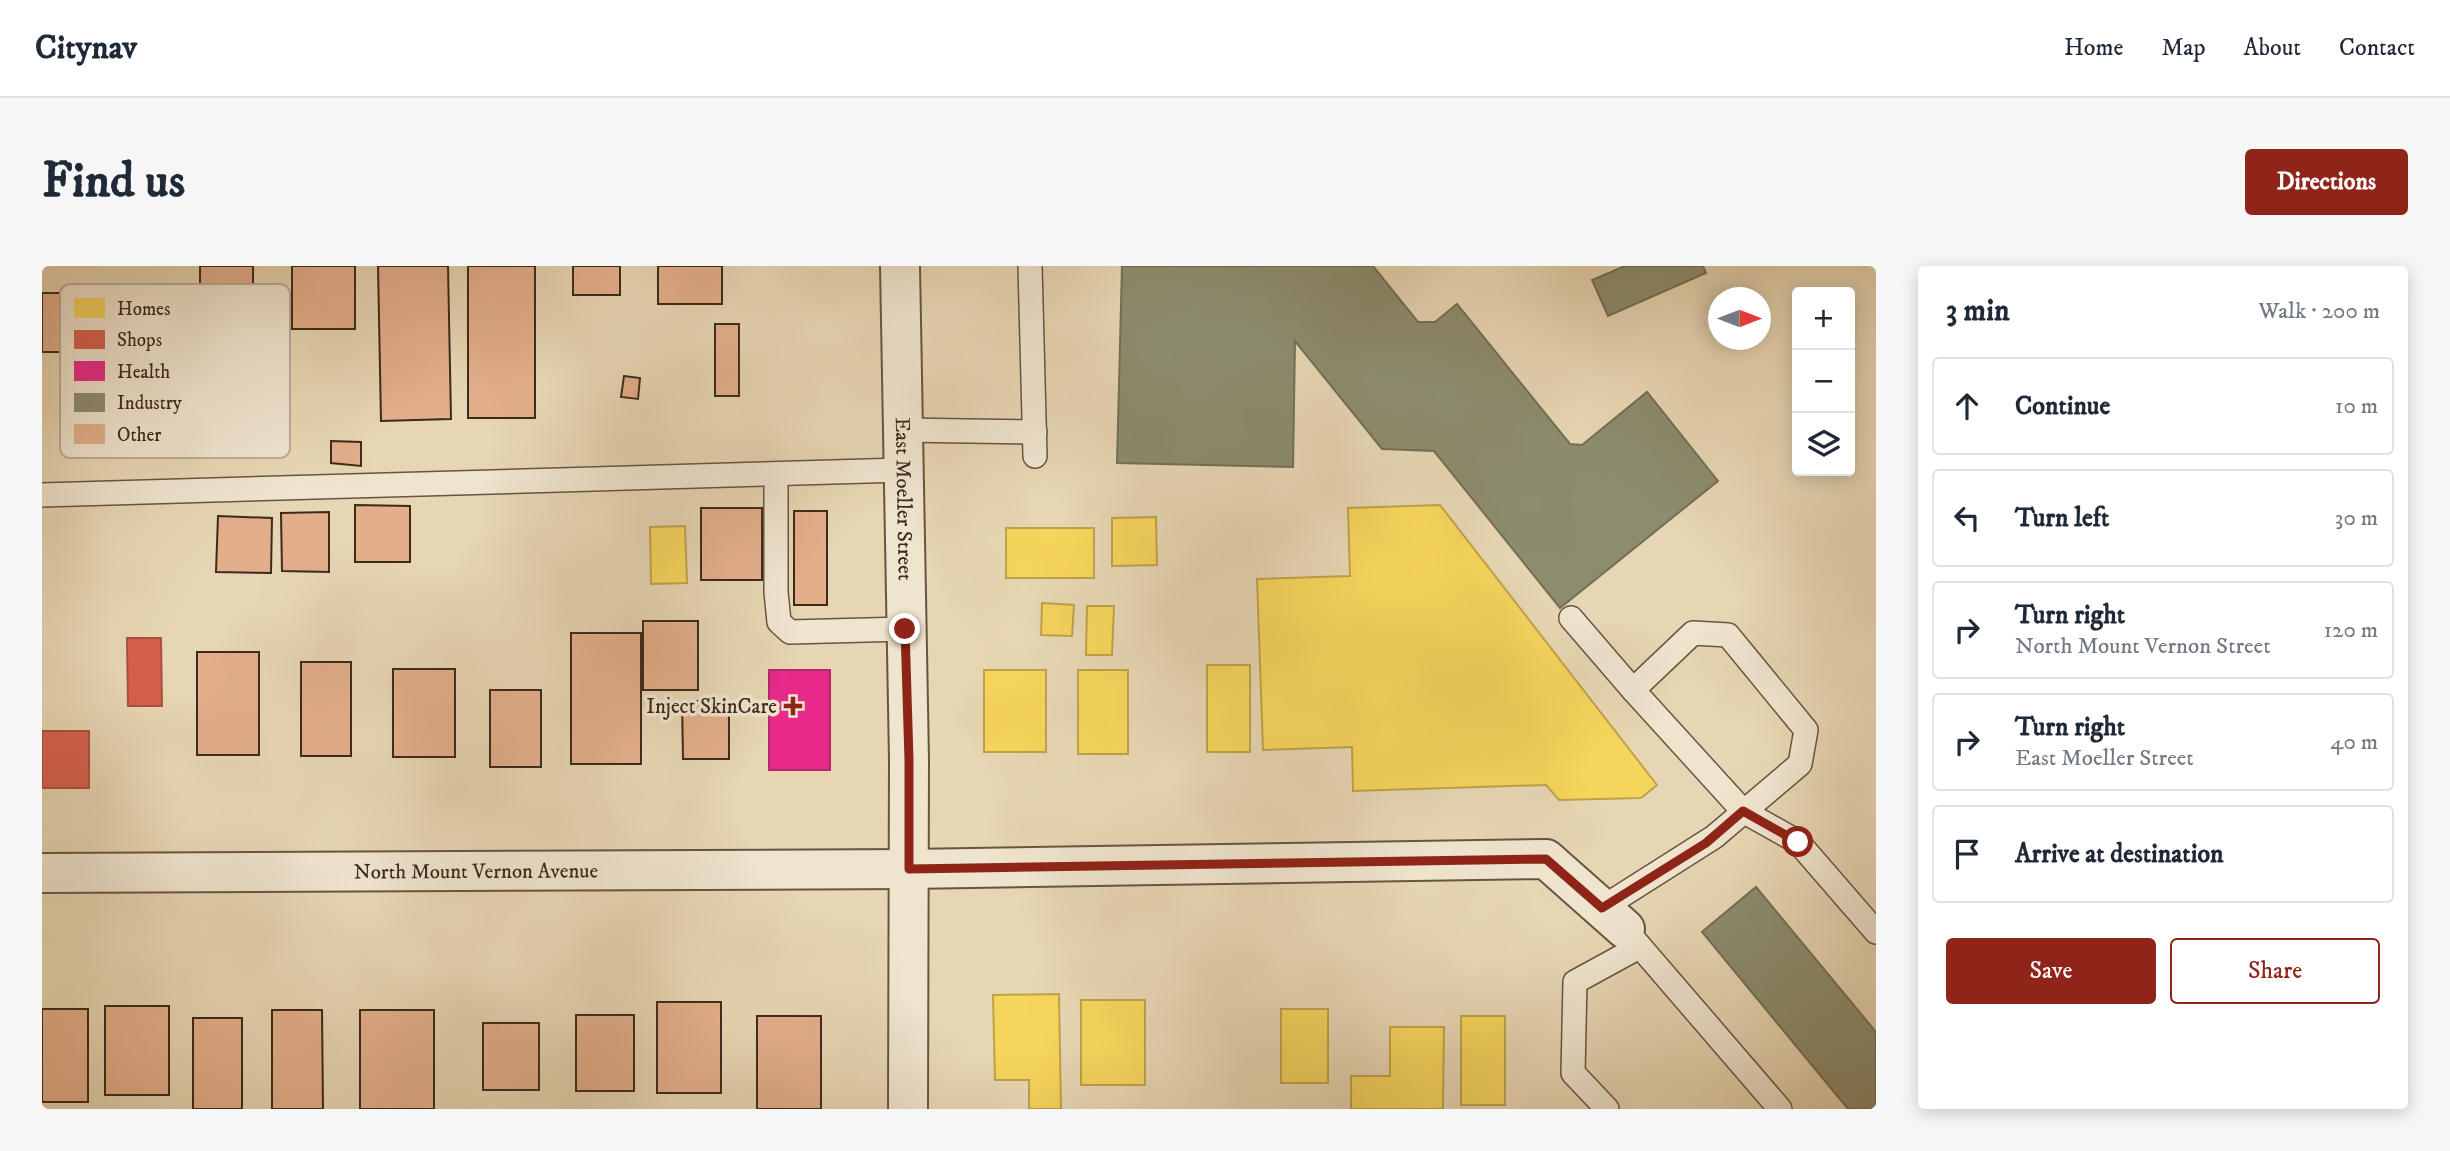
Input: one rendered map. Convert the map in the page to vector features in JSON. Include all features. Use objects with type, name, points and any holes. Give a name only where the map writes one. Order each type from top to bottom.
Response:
[{"type":"street","name":"East Moeller Street","points":[[900,266],[909,760],[908,1109]]},
{"type":"street","name":"North Mount Vernon Avenue","points":[[42,873],[909,869],[1546,859],[1622,928]]},
{"type":"lane","points":[[1030,266],[1035,456]]},
{"type":"lane","points":[[902,430],[1035,432]]},
{"type":"lane","points":[[42,495],[902,470]]},
{"type":"lane","points":[[776,474],[776,592],[779,622],[790,632],[905,629]]},
{"type":"lane","points":[[1571,618],[1743,811],[1798,842],[1876,932]]},
{"type":"lane","points":[[1606,1109],[1573,1073],[1575,982],[1622,928],[1706,843],[1800,764],[1806,730],[1728,635],[1693,634],[1633,690]]},
{"type":"lane","points":[[1622,928],[1780,1109]]},
{"type":"building: Homes","points":[[1440,505],[1657,785],[1641,798],[1559,800],[1546,785],[1353,791],[1352,747],[1263,750],[1257,579],[1350,576],[1348,508]]},
{"type":"building: Homes","points":[[1156,517],[1157,565],[1112,566],[1112,518]]},
{"type":"building: Homes","points":[[685,526],[687,583],[651,584],[650,527]]},
{"type":"building: Homes","points":[[1006,528],[1094,528],[1094,578],[1006,578]]},
{"type":"building: Homes","points":[[1042,603],[1074,605],[1072,636],[1041,635]]},
{"type":"building: Homes","points":[[1087,606],[1114,606],[1112,655],[1086,655]]},
{"type":"building: Homes","points":[[1207,665],[1250,665],[1250,752],[1207,752]]},
{"type":"building: Homes","points":[[984,670],[1046,670],[1046,752],[984,752]]},
{"type":"building: Homes","points":[[1078,670],[1128,670],[1128,754],[1078,754]]},
{"type":"building: Homes","points":[[1059,994],[1061,1109],[1029,1109],[1029,1080],[995,1080],[993,995]]},
{"type":"building: Homes","points":[[1081,1000],[1145,1000],[1145,1085],[1081,1085]]},
{"type":"building: Homes","points":[[1281,1009],[1328,1009],[1328,1083],[1281,1083]]},
{"type":"building: Homes","points":[[1461,1016],[1505,1016],[1505,1105],[1461,1105]]},
{"type":"building: Homes","points":[[1390,1027],[1444,1027],[1443,1109],[1351,1109],[1351,1076],[1390,1076]]},
{"type":"building: Shops","points":[[127,638],[161,638],[162,706],[128,706]]},
{"type":"building: Shops","points":[[42,731],[89,731],[89,788],[42,788]]},
{"type":"building: Health","points":[[769,670],[830,670],[830,770],[769,770]]},
{"type":"building: Industry","points":[[1122,266],[1373,266],[1418,322],[1435,322],[1457,304],[1570,444],[1582,445],[1647,392],[1718,481],[1560,608],[1434,451],[1382,449],[1295,341],[1293,467],[1117,463]]},
{"type":"building: Industry","points":[[1625,266],[1703,266],[1706,273],[1608,316],[1592,280]]},
{"type":"building: Industry","points":[[1756,887],[1876,1032],[1876,1109],[1848,1109],[1702,932]]},
{"type":"building: Other","points":[[200,266],[253,266],[253,284],[200,284]]},
{"type":"building: Other","points":[[292,266],[355,266],[355,329],[292,329]]},
{"type":"building: Other","points":[[378,266],[448,266],[451,419],[381,421]]},
{"type":"building: Other","points":[[468,266],[535,266],[535,418],[468,418]]},
{"type":"building: Other","points":[[573,266],[620,266],[620,295],[573,295]]},
{"type":"building: Other","points":[[658,266],[722,266],[722,304],[658,304]]},
{"type":"building: Other","points":[[42,293],[60,293],[60,352],[42,352]]},
{"type":"building: Other","points":[[715,324],[739,324],[739,396],[715,396]]},
{"type":"building: Other","points":[[624,376],[640,378],[638,399],[621,397]]},
{"type":"building: Other","points":[[331,441],[361,442],[361,466],[331,463]]},
{"type":"building: Other","points":[[355,505],[410,506],[410,562],[355,562]]},
{"type":"building: Other","points":[[701,508],[762,508],[762,580],[701,580]]},
{"type":"building: Other","points":[[794,511],[827,511],[827,605],[794,605]]},
{"type":"building: Other","points":[[329,512],[329,572],[282,571],[281,513]]},
{"type":"building: Other","points":[[218,516],[272,518],[271,573],[216,572]]},
{"type":"building: Other","points":[[643,621],[698,621],[698,690],[643,690]]},
{"type":"building: Other","points":[[571,633],[641,633],[641,764],[571,764]]},
{"type":"building: Other","points":[[197,652],[259,652],[259,755],[197,755]]},
{"type":"building: Other","points":[[301,662],[351,662],[351,756],[301,756]]},
{"type":"building: Other","points":[[393,669],[455,669],[455,757],[393,757]]},
{"type":"building: Other","points":[[490,690],[541,690],[541,767],[490,767]]},
{"type":"building: Other","points":[[682,701],[729,701],[729,759],[683,759]]},
{"type":"building: Other","points":[[657,1002],[721,1002],[721,1093],[657,1093]]},
{"type":"building: Other","points":[[105,1006],[169,1006],[169,1095],[105,1095]]},
{"type":"building: Other","points":[[42,1009],[88,1009],[88,1102],[42,1102]]},
{"type":"building: Other","points":[[272,1010],[322,1010],[323,1109],[272,1109]]},
{"type":"building: Other","points":[[360,1010],[434,1010],[434,1109],[360,1109]]},
{"type":"building: Other","points":[[576,1015],[634,1015],[634,1091],[576,1091]]},
{"type":"building: Other","points":[[757,1016],[821,1016],[821,1109],[757,1109]]},
{"type":"building: Other","points":[[193,1018],[242,1018],[242,1109],[193,1109]]},
{"type":"building: Other","points":[[483,1023],[539,1023],[539,1090],[483,1090]]},
{"type":"place","name":"Inject SkinCare","points":[[793,706]]},
{"type":"route","points":[[905,629],[909,869],[1546,859],[1602,908],[1706,843],[1743,811],[1798,842]]}]
